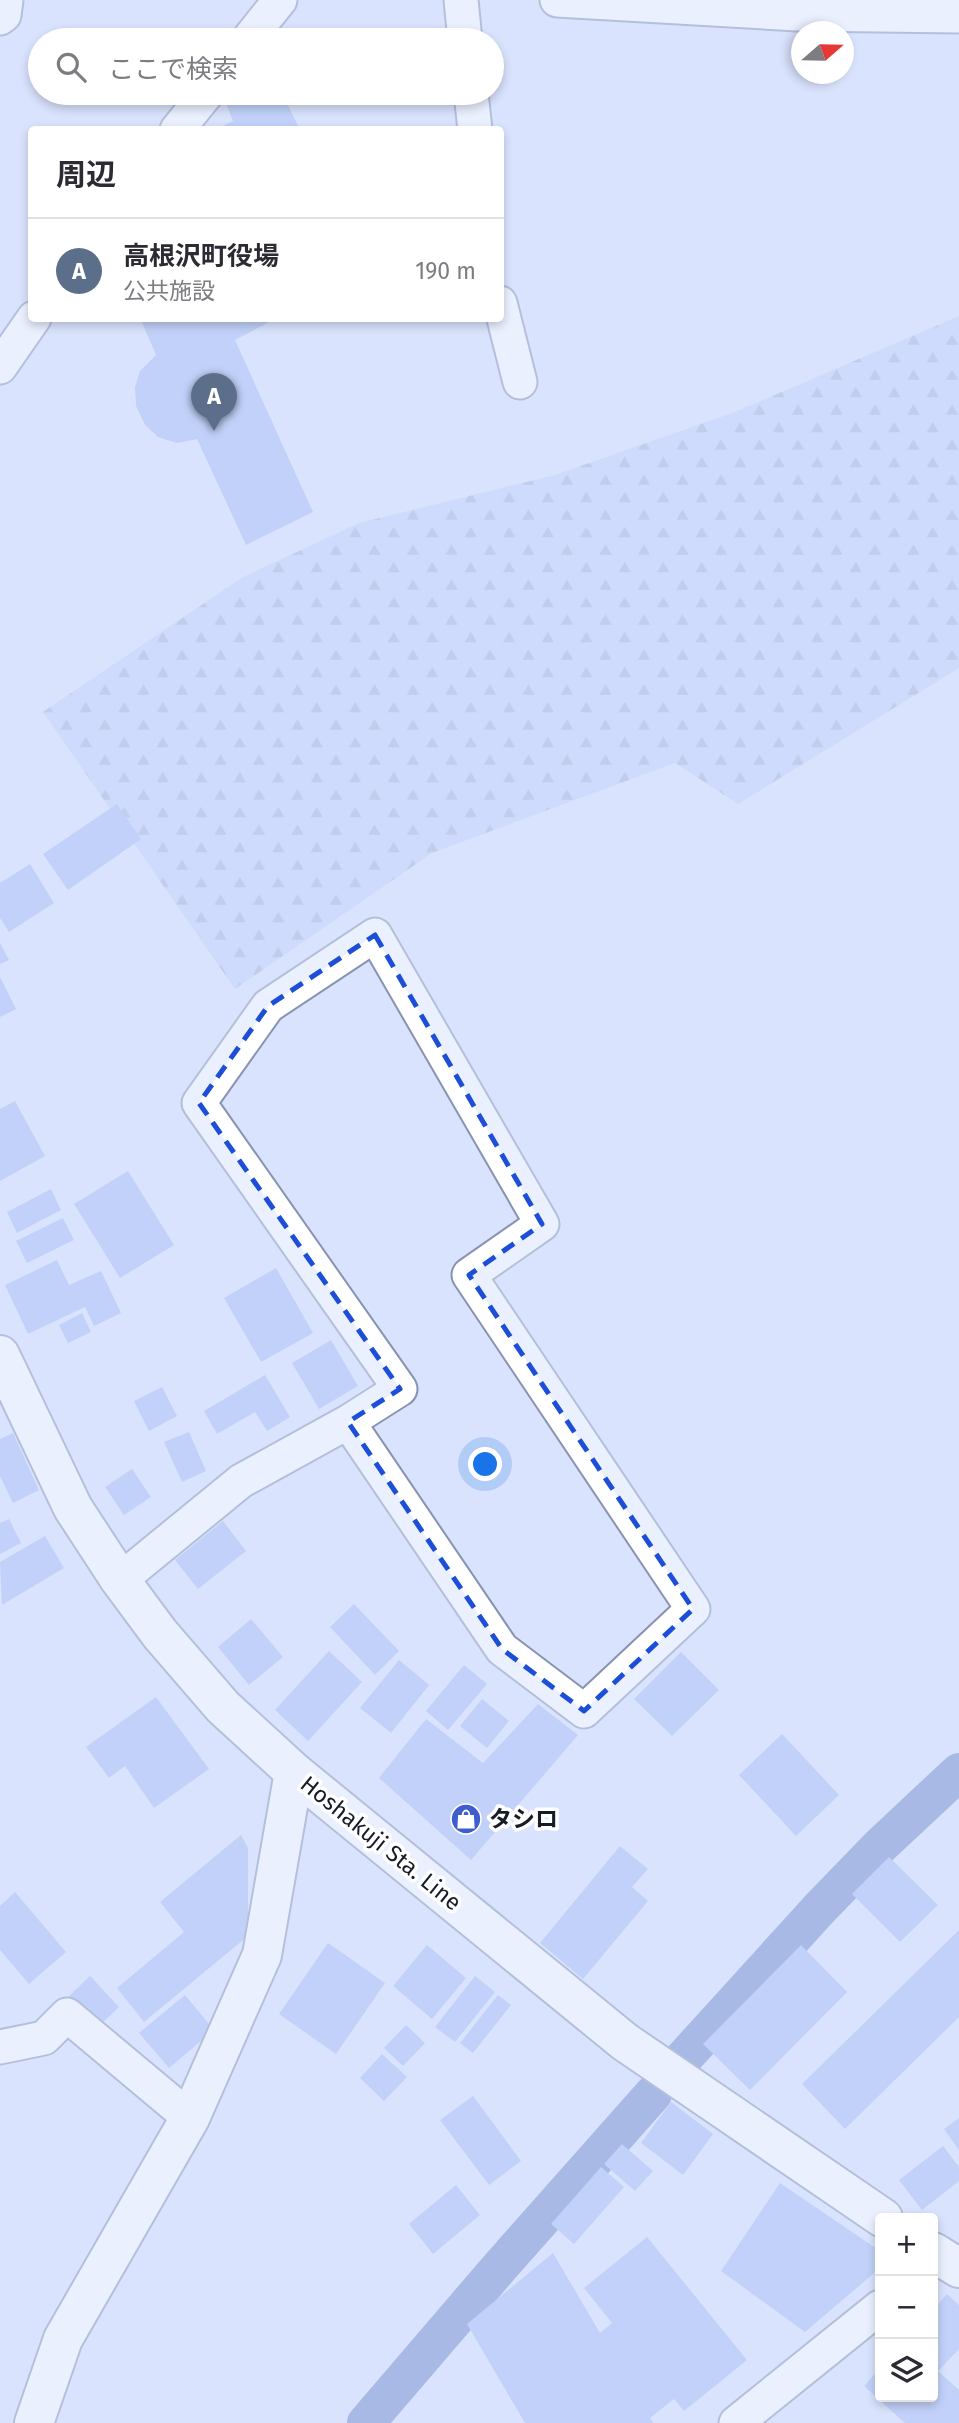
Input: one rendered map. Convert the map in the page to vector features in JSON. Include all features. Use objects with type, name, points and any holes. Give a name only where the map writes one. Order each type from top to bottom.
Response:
[{"type":"main road","name":"Hoshakuji Sta. Line","points":[[0,1355],[73,1508],[120,1580],[160,1634],[223,1707],[294,1772],[625,2042],[876,2213]]},
{"type":"main road","points":[[34,2423],[63,2339],[190,2118],[262,1955],[294,1772]]},
{"type":"street","points":[[0,18],[4,15],[6,0]]},
{"type":"street","points":[[258,28],[280,0]]},
{"type":"street","points":[[461,0],[464,28]]},
{"type":"street","points":[[557,0],[797,15],[959,16]]},
{"type":"street","points":[[180,126],[197,105]]},
{"type":"street","points":[[472,105],[475,126]]},
{"type":"street","points":[[504,319],[520,382]]},
{"type":"street","points":[[0,367],[31,322]]},
{"type":"street","points":[[120,1580],[241,1481],[400,1390],[199,1103],[268,1006],[374,935],[542,1224],[469,1275],[693,1609],[584,1711],[502,1649],[348,1422]]},
{"type":"street","points":[[0,2047],[44,2038],[67,2015],[190,2118]]},
{"type":"street","points":[[736,2423],[875,2311]]},
{"type":"highlighted area","points":[[375,935],[542,1224],[469,1275],[693,1609],[584,1711],[502,1649],[348,1422],[400,1389],[199,1103],[268,1006]]},
{"type":"green space","points":[[959,316],[959,668],[738,804],[675,763],[432,853],[235,989],[43,712],[243,577],[359,523],[555,475],[735,412]]},
{"type":"building","points":[[227,105],[288,105],[298,126],[222,126],[233,121]]},
{"type":"building","points":[[142,322],[269,322],[235,340],[313,512],[246,545],[197,439],[177,443],[158,437],[145,425],[136,406],[135,387],[140,371],[156,355]]},
{"type":"building","points":[[117,804],[141,839],[68,890],[43,854]]},
{"type":"building","points":[[30,864],[54,903],[9,932],[0,918],[0,883]]},
{"type":"building","points":[[0,943],[9,960],[0,964]]},
{"type":"building","points":[[0,977],[16,1009],[0,1017]]},
{"type":"building","points":[[15,1101],[45,1156],[0,1181],[0,1109]]},
{"type":"building","points":[[128,1171],[174,1245],[120,1278],[74,1204]]},
{"type":"building","points":[[51,1189],[61,1210],[17,1233],[7,1212]]},
{"type":"building","points":[[63,1218],[74,1240],[27,1263],[16,1241]]},
{"type":"building","points":[[57,1260],[69,1285],[101,1271],[121,1313],[94,1326],[85,1307],[28,1334],[5,1285]]},
{"type":"building","points":[[276,1268],[313,1333],[261,1362],[224,1298]]},
{"type":"building","points":[[82,1313],[91,1332],[68,1343],[59,1325]]},
{"type":"building","points":[[331,1340],[358,1386],[319,1409],[292,1363]]},
{"type":"building","points":[[265,1375],[290,1417],[267,1431],[255,1412],[217,1434],[204,1411]]},
{"type":"building","points":[[162,1387],[177,1416],[149,1431],[134,1401]]},
{"type":"building","points":[[189,1432],[206,1471],[182,1482],[164,1442]]},
{"type":"building","points":[[13,1433],[39,1490],[13,1503],[0,1476],[0,1439]]},
{"type":"building","points":[[132,1469],[151,1497],[124,1515],[105,1487]]},
{"type":"building","points":[[9,1519],[21,1543],[0,1554],[0,1523]]},
{"type":"building","points":[[223,1521],[246,1551],[198,1589],[175,1560]]},
{"type":"building","points":[[45,1536],[64,1568],[2,1605],[0,1562]]},
{"type":"building","points":[[354,1604],[399,1651],[375,1675],[330,1627]]},
{"type":"building","points":[[251,1619],[283,1657],[249,1685],[218,1647]]},
{"type":"building","points":[[329,1651],[362,1682],[308,1741],[275,1710]]},
{"type":"building","points":[[681,1652],[719,1690],[672,1736],[634,1699]]},
{"type":"building","points":[[399,1660],[429,1685],[391,1733],[360,1708]]},
{"type":"building","points":[[464,1665],[487,1684],[448,1730],[426,1711]]},
{"type":"building","points":[[156,1697],[209,1769],[154,1808],[125,1766],[109,1778],[86,1747]]},
{"type":"building","points":[[482,1699],[509,1721],[487,1748],[460,1726]]},
{"type":"building","name":"タシロ","points":[[538,1704],[578,1735],[471,1860],[379,1778],[426,1719],[483,1763]]},
{"type":"building","points":[[782,1734],[839,1795],[796,1836],[739,1775]]},
{"type":"building","points":[[241,1835],[248,1848],[248,1936],[144,2022],[117,1988],[184,1932],[160,1902]]},
{"type":"building","points":[[620,1846],[648,1869],[632,1887],[648,1901],[583,1979],[540,1943]]},
{"type":"building","points":[[889,1857],[938,1905],[900,1942],[852,1894]]},
{"type":"building","points":[[15,1892],[66,1952],[29,1984],[0,1950],[0,1906]]},
{"type":"building","points":[[959,1930],[959,2017],[845,2129],[802,2084]]},
{"type":"building","points":[[328,1943],[385,1983],[336,2054],[279,2014]]},
{"type":"building","points":[[427,1945],[466,1978],[432,2019],[393,1986]]},
{"type":"building","points":[[801,1945],[847,1992],[750,2090],[703,2044]]},
{"type":"building","points":[[90,1976],[119,2007],[97,2028],[68,1997]]},
{"type":"building","points":[[475,1976],[495,1992],[455,2042],[435,2027]]},
{"type":"building","points":[[185,1995],[214,2030],[169,2068],[139,2033]]},
{"type":"building","points":[[498,1995],[511,2005],[473,2053],[460,2043]]},
{"type":"building","points":[[406,2025],[425,2043],[403,2066],[384,2048]]},
{"type":"building","points":[[382,2054],[407,2077],[384,2101],[360,2078]]},
{"type":"building","points":[[473,2096],[521,2161],[489,2185],[440,2120]]},
{"type":"building","points":[[671,2102],[713,2134],[683,2175],[641,2143]]},
{"type":"building","points":[[959,2118],[959,2150],[944,2129]]},
{"type":"building","points":[[622,2144],[653,2171],[635,2191],[604,2164]]},
{"type":"building","points":[[943,2146],[959,2167],[959,2181],[922,2210],[899,2180]]},
{"type":"building","points":[[601,2167],[624,2187],[574,2244],[551,2224]]},
{"type":"building","points":[[780,2183],[875,2248],[875,2272],[805,2332],[721,2271]]},
{"type":"building","points":[[456,2185],[480,2215],[433,2254],[409,2224]]},
{"type":"building","points":[[647,2237],[747,2360],[684,2411],[674,2399],[650,2418],[653,2423],[525,2423],[467,2324],[553,2253],[600,2333],[612,2323],[584,2288]]},
{"type":"building","points":[[947,2294],[959,2305],[959,2349],[938,2371],[938,2339],[938,2304]]},
{"type":"building","points":[[938,2371],[959,2390],[959,2423],[905,2423],[882,2402],[938,2402]]},
{"type":"building","points":[[875,2374],[875,2396],[864,2386]]},
{"type":"waterway","points":[[681,2061],[820,1908],[881,1845],[959,1772]]},
{"type":"waterway","points":[[366,2423],[653,2094]]},
{"type":"place","name":"高根沢町役場","points":[[214,431]]},
{"type":"place","name":"タシロ","points":[[466,1819]]}]
